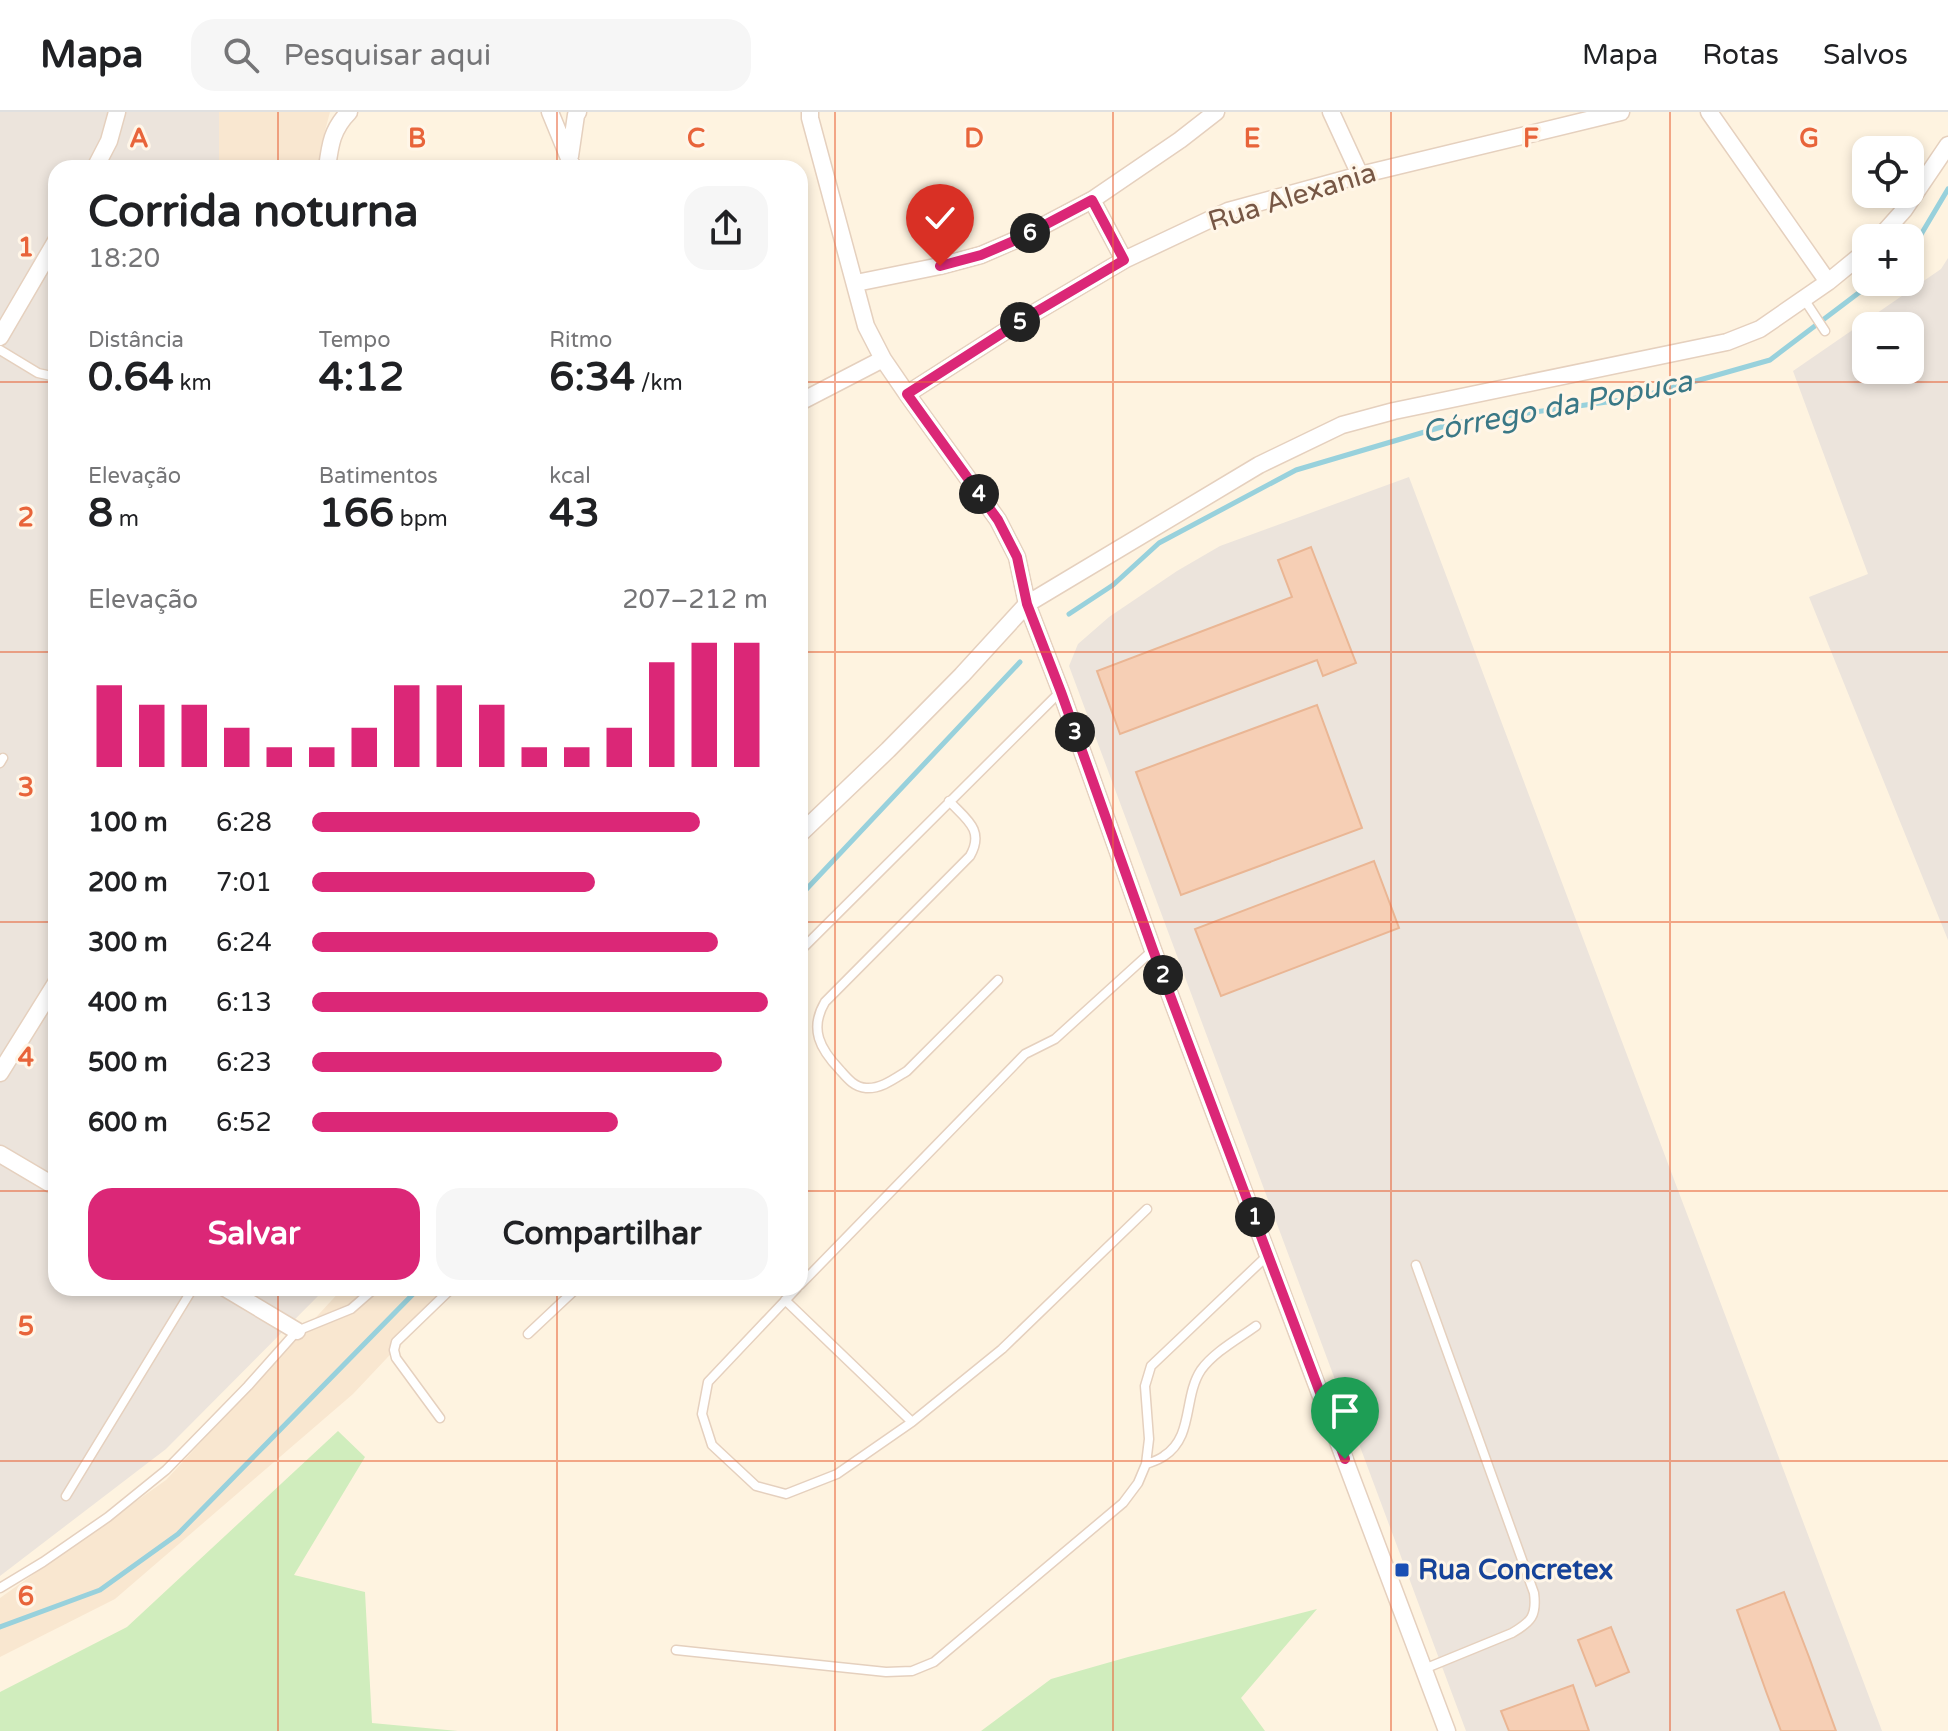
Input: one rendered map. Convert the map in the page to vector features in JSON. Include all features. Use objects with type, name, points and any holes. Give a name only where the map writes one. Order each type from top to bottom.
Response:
[{"type":"street","points":[[99,160],[109,141],[117,112]]},
{"type":"street","points":[[550,112],[571,160]]},
{"type":"street","points":[[572,160],[578,112]]},
{"type":"street","points":[[856,283],[981,255],[1018,239],[1092,200],[1216,112]]},
{"type":"street","points":[[1331,112],[1360,175]]},
{"type":"street","name":"Rua Alexania","points":[[907,394],[1124,260],[1228,211],[1360,175],[1621,112]]},
{"type":"street","points":[[1709,112],[1828,282]]},
{"type":"street","points":[[808,114],[866,326],[883,359],[998,520],[1017,557],[1027,604],[1153,950],[1447,1731]]},
{"type":"street","points":[[328,160],[331,145],[343,118]]},
{"type":"street","points":[[1892,224],[1948,145]]},
{"type":"street","points":[[1092,200],[1124,260]]},
{"type":"street","points":[[0,337],[48,255]]},
{"type":"street","points":[[808,826],[920,718],[1027,604],[1259,465],[1342,425],[1394,411],[1727,342],[1760,329],[1852,262]]},
{"type":"street","points":[[808,398],[883,359]]},
{"type":"street","points":[[0,1073],[48,996]]},
{"type":"street","points":[[0,1154],[48,1182]]},
{"type":"street","points":[[238,1296],[297,1331]]},
{"type":"lane","points":[[1803,299],[1825,331]]},
{"type":"lane","points":[[0,350],[38,373],[48,375]]},
{"type":"lane","points":[[808,943],[1061,692]]},
{"type":"lane","points":[[949,801],[971,824],[976,834],[976,846],[970,856],[825,1002],[817,1014],[821,1045],[828,1058],[851,1082],[862,1088],[889,1082],[907,1071],[998,980]]},
{"type":"lane","points":[[808,1276],[1025,1054],[1055,1039],[1153,950]]},
{"type":"lane","points":[[789,1296],[708,1382],[702,1414],[712,1445],[756,1486],[786,1494],[837,1474],[912,1422],[1002,1349],[1147,1209]]},
{"type":"lane","points":[[676,1650],[886,1672],[912,1671],[934,1662],[1123,1503],[1138,1483],[1146,1464],[1149,1439],[1145,1386],[1151,1366],[1269,1254]]},
{"type":"lane","points":[[1416,1265],[1536,1605],[1533,1617],[1512,1633],[1424,1669]]},
{"type":"lane","points":[[66,1496],[188,1296]]},
{"type":"lane","points":[[0,1588],[108,1517],[166,1470],[297,1331],[351,1309],[366,1296]]},
{"type":"lane","points":[[440,1418],[401,1366],[394,1350],[396,1342],[444,1296]]},
{"type":"lane","points":[[528,1334],[568,1296]]},
{"type":"lane","points":[[785,1300],[912,1422]]},
{"type":"lane","points":[[1146,1464],[1164,1457],[1182,1435],[1194,1383],[1202,1368],[1256,1326]]},
{"type":"shaded area","points":[[0,112],[219,112],[219,160],[48,160],[48,1296],[318,1296],[166,1449],[0,1576]]},
{"type":"shaded area","points":[[143,112],[330,112],[320,160],[113,160]]},
{"type":"shaded area","points":[[1948,258],[1948,940],[1809,597],[1868,574],[1793,371],[1852,330],[1852,384],[1924,384],[1924,312],[1879,312],[1902,296],[1924,296],[1924,281],[1941,269]]},
{"type":"shaded area","points":[[1409,477],[1882,1731],[1466,1731],[1069,666],[1078,644],[1109,617],[1220,546]]},
{"type":"shaded area","points":[[336,1296],[445,1296],[353,1394],[115,1599],[0,1657],[0,1598],[166,1480]]},
{"type":"green space","points":[[338,1431],[365,1457],[294,1575],[365,1592],[372,1723],[458,1731],[0,1731],[0,1692],[127,1627]]},
{"type":"green space","points":[[1317,1609],[1241,1698],[1265,1731],[981,1731],[1051,1679]]},
{"type":"building","points":[[1311,547],[1356,663],[1323,676],[1317,660],[1120,734],[1097,671],[1292,597],[1278,560]]},
{"type":"building","points":[[1317,705],[1362,828],[1181,895],[1136,772]]},
{"type":"building","points":[[1374,861],[1399,928],[1221,996],[1195,929]]},
{"type":"building","points":[[1784,1592],[1836,1731],[1781,1731],[1767,1694],[1737,1610]]},
{"type":"building","points":[[1611,1627],[1629,1672],[1596,1686],[1578,1640]]},
{"type":"building","points":[[1573,1685],[1589,1731],[1509,1731],[1501,1711]]},
{"type":"waterway","name":"Córrego da Popuca","points":[[1924,229],[1948,189]]},
{"type":"waterway","name":"Córrego da Popuca","points":[[1069,614],[1113,585],[1159,543],[1296,470],[1455,423],[1636,398],[1770,360],[1855,296]]},
{"type":"waterway","name":"Córrego da Popuca","points":[[808,887],[1020,662]]},
{"type":"waterway","points":[[0,1627],[100,1590],[178,1534],[411,1296]]},
{"type":"place","name":"Rua Concretex","points":[[1402,1570]]},
{"type":"route","points":[[940,266],[981,255],[1018,239],[1092,200],[1124,260],[907,394],[998,520],[1017,557],[1027,604],[1153,950],[1345,1459]]}]
